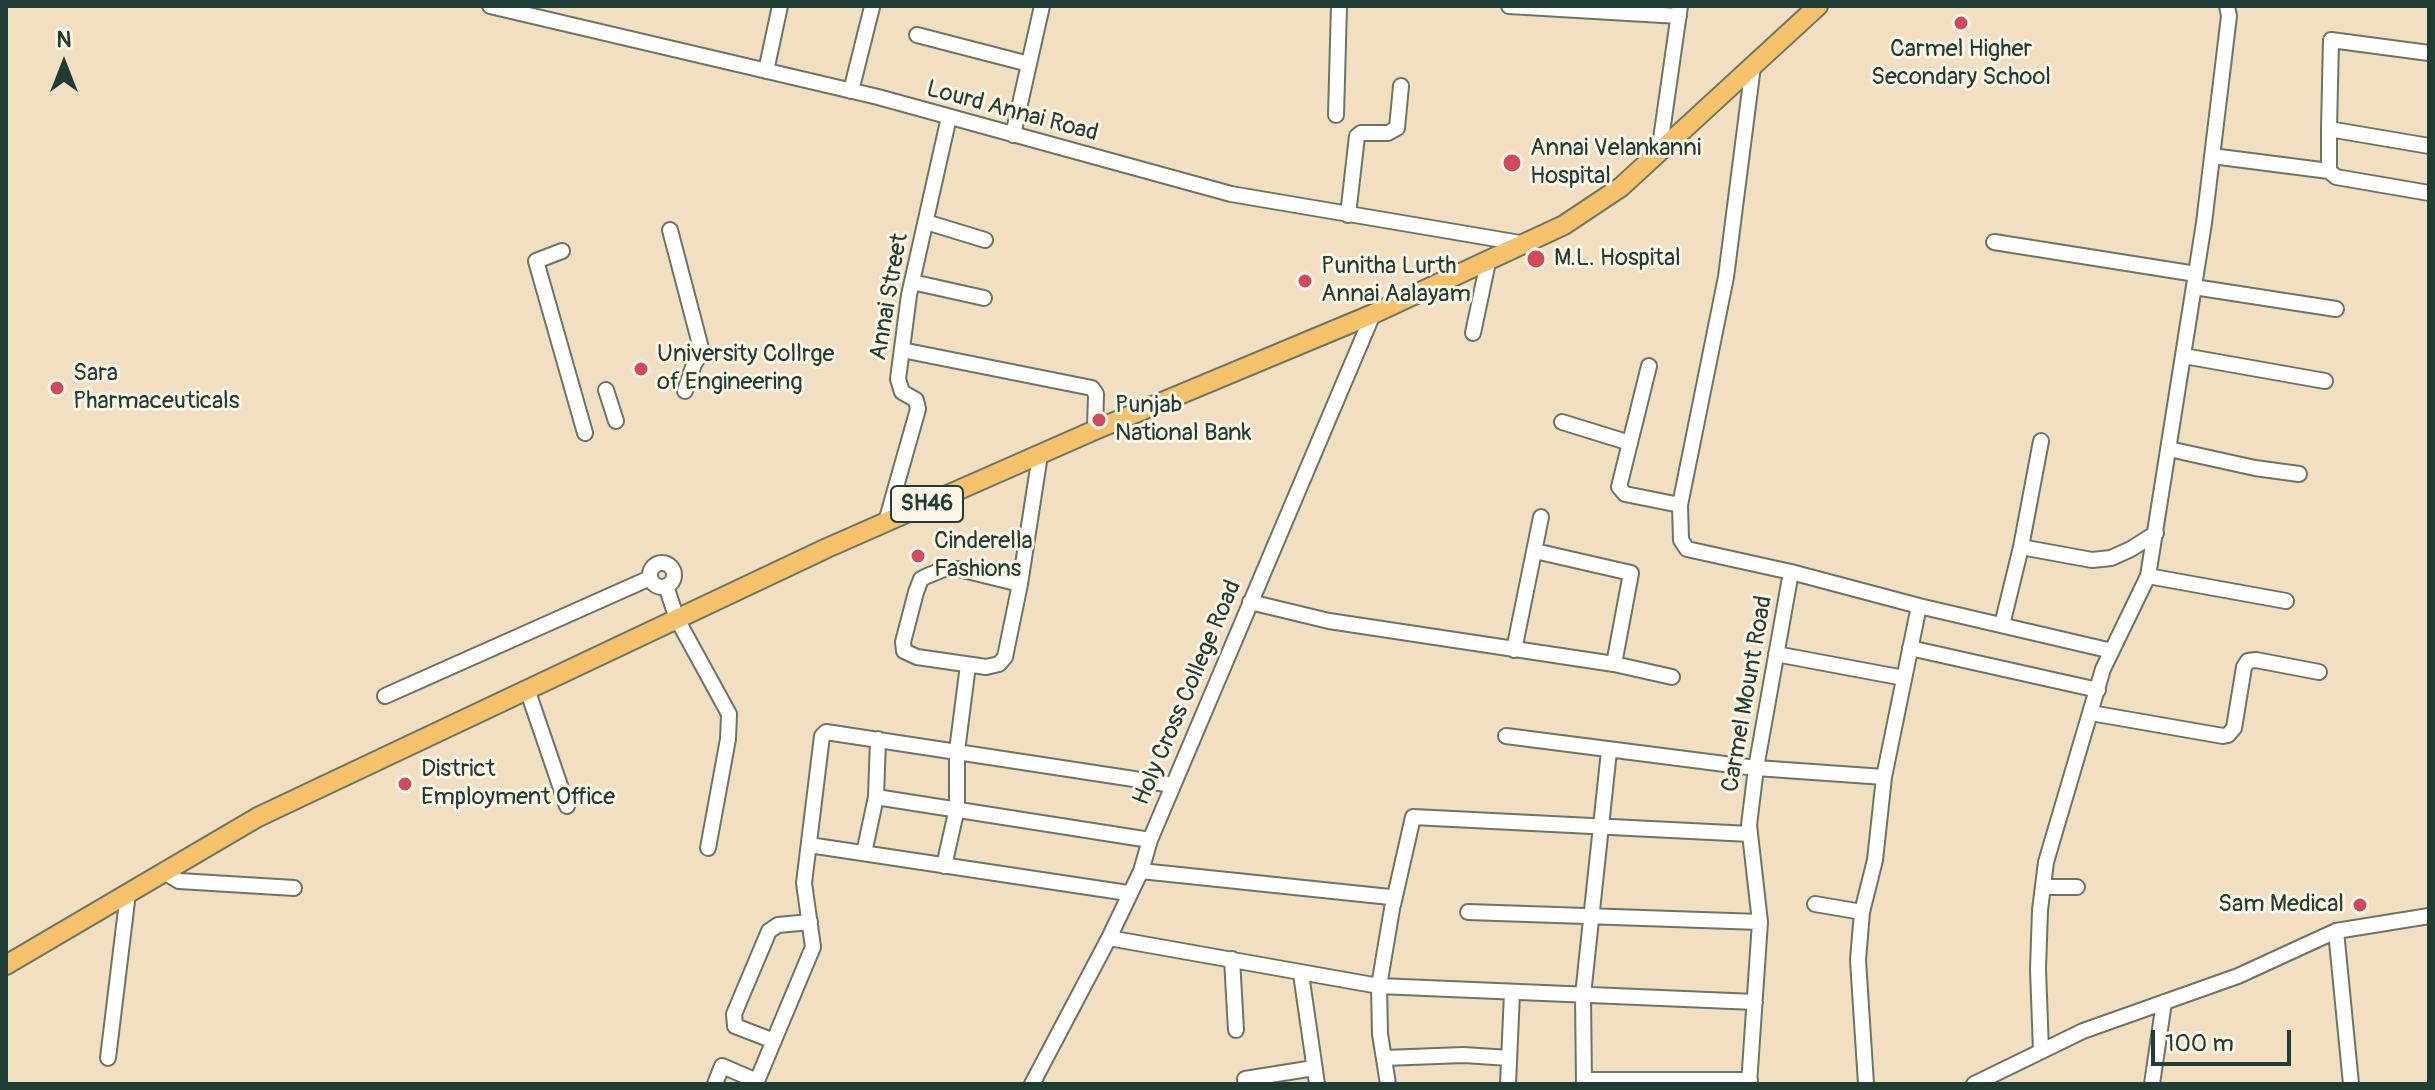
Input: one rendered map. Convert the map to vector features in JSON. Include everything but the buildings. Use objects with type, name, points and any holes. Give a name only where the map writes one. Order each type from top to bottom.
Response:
[{"type":"main road","name":"SH46","points":[[6,965],[258,817],[527,689],[886,522],[1095,430],[1373,314],[1564,225],[1621,187],[1818,6]]},
{"type":"street","name":"Lourd Annai Road","points":[[490,6],[851,91],[1231,194],[1526,244]]},
{"type":"street","points":[[766,71],[780,6]]},
{"type":"street","points":[[1013,135],[1042,6]]},
{"type":"street","points":[[1336,115],[1339,6]]},
{"type":"street","points":[[1509,6],[1679,11],[1659,153]]},
{"type":"street","points":[[2041,1051],[2038,969],[2046,862],[2098,690],[2112,651],[2148,576],[2195,281],[2229,16],[2227,6]]},
{"type":"street","points":[[851,91],[872,7]]},
{"type":"street","points":[[917,35],[1029,64]]},
{"type":"street","points":[[2329,171],[2331,40],[2429,53]]},
{"type":"street","name":"Carmel Mount Road","points":[[1750,1082],[1760,922],[1749,825],[1756,768],[1791,572],[1687,549],[1681,540],[1680,505],[1726,277],[1753,66]]},
{"type":"street","points":[[1348,215],[1357,136],[1361,133],[1388,133],[1397,128],[1401,86]]},
{"type":"street","name":"Annai Street","points":[[886,522],[918,409],[916,400],[898,387],[912,282],[949,117]]},
{"type":"street","points":[[2329,129],[2429,146]]},
{"type":"street","points":[[2212,156],[2329,171],[2336,177],[2429,193]]},
{"type":"street","points":[[926,222],[985,240]]},
{"type":"street","points":[[670,230],[702,352],[694,364],[685,391]]},
{"type":"street","points":[[1994,242],[2336,309]]},
{"type":"street","points":[[562,251],[536,261],[585,433]]},
{"type":"street","points":[[1473,333],[1488,262]]},
{"type":"street","points":[[912,282],[984,298]]},
{"type":"street","name":"Holy Cross College Road","points":[[1032,1084],[1141,871],[1150,840],[1373,314]]},
{"type":"street","points":[[902,350],[1092,388],[1096,394],[1095,430]]},
{"type":"street","points":[[2184,356],[2325,381]]},
{"type":"street","points":[[1649,366],[1619,484],[1622,492],[1680,505]]},
{"type":"street","points":[[606,390],[616,421]]},
{"type":"street","points":[[1562,422],[1630,443]]},
{"type":"street","points":[[2002,625],[2021,547],[2041,441]]},
{"type":"street","points":[[2169,449],[2255,468],[2299,474]]},
{"type":"street","points":[[1020,584],[959,569],[944,569],[921,579],[903,642],[904,651],[917,657],[986,667],[999,664],[1005,657],[1020,584],[1040,455]]},
{"type":"street","points":[[1514,650],[1541,517]]},
{"type":"street","points":[[2021,547],[2092,560],[2111,558],[2156,533]]},
{"type":"street","points":[[1535,551],[1631,573],[1614,664]]},
{"type":"street","points":[[385,696],[650,578],[654,563],[664,564],[674,572],[674,578],[666,586],[677,619],[729,714],[728,739],[708,848]]},
{"type":"street","points":[[1791,572],[1919,606],[2112,651]]},
{"type":"street","points":[[2148,576],[2286,601]]},
{"type":"street","points":[[1250,602],[1329,621],[1614,664],[1672,677]]},
{"type":"street","points":[[1866,1084],[1858,960],[1862,912],[1875,860],[1884,777],[1919,606]]},
{"type":"street","points":[[1910,648],[2098,690]]},
{"type":"street","points":[[1776,654],[1904,678]]},
{"type":"street","points":[[2091,713],[2223,736],[2234,728],[2244,667],[2248,661],[2319,672]]},
{"type":"street","points":[[944,866],[957,808],[957,751],[968,665]]},
{"type":"street","points":[[527,689],[567,806]]},
{"type":"street","points":[[715,1084],[722,1066],[757,1081],[813,947],[804,883],[822,736],[832,731],[1173,785]]},
{"type":"street","points":[[1506,736],[1756,768],[1884,777]]},
{"type":"street","points":[[864,853],[876,797],[878,739]]},
{"type":"street","points":[[1609,751],[1583,995],[1584,1082],[1750,1082]]},
{"type":"street","points":[[876,797],[1150,840]]},
{"type":"street","points":[[1388,1084],[1380,1034],[1379,986],[1392,908],[1413,817],[1750,834]]},
{"type":"street","points":[[809,845],[1128,893]]},
{"type":"street","points":[[1141,871],[1385,895],[1392,900],[1392,908]]},
{"type":"street","points":[[164,872],[179,881],[294,888]]},
{"type":"street","points":[[2043,887],[2077,887]]},
{"type":"street","points":[[108,1058],[128,893]]},
{"type":"street","points":[[1815,904],[1862,912]]},
{"type":"street","points":[[1468,912],[1760,922]]},
{"type":"street","points":[[1974,1084],[2083,1031],[2238,976],[2336,931],[2429,916]]},
{"type":"street","points":[[774,1041],[735,1026],[734,1014],[769,931],[778,925],[810,922]]},
{"type":"street","points":[[2336,931],[2351,1084]]},
{"type":"street","points":[[1109,938],[1379,986],[1755,1002]]},
{"type":"street","points":[[1232,959],[1236,1030]]},
{"type":"street","points":[[1301,974],[1317,1084]]},
{"type":"street","points":[[1508,1084],[1512,993]]},
{"type":"street","points":[[2152,1084],[2164,1002]]},
{"type":"street","points":[[1384,1058],[1464,1055],[1509,1058]]},
{"type":"street","points":[[1246,1084],[1245,1079],[1314,1068]]},
{"type":"place","name":"Carmel Higher Secondary School","points":[[1961,23]]},
{"type":"place","name":"Annai Velankanni Hospital","points":[[1512,163]]},
{"type":"place","name":"M.L. Hospital","points":[[1536,259]]},
{"type":"place","name":"Punitha Lurth Annai Aalayam","points":[[1305,281]]},
{"type":"place","name":"University Collrge of Engineering","points":[[641,369]]},
{"type":"place","name":"Sara Pharmaceuticals","points":[[57,388]]},
{"type":"place","name":"Punjab National Bank","points":[[1099,420]]},
{"type":"place","name":"Cinderella Fashions","points":[[918,556]]},
{"type":"place","name":"District Employment Office","points":[[405,784]]},
{"type":"place","name":"Sam Medical","points":[[2360,905]]}]
